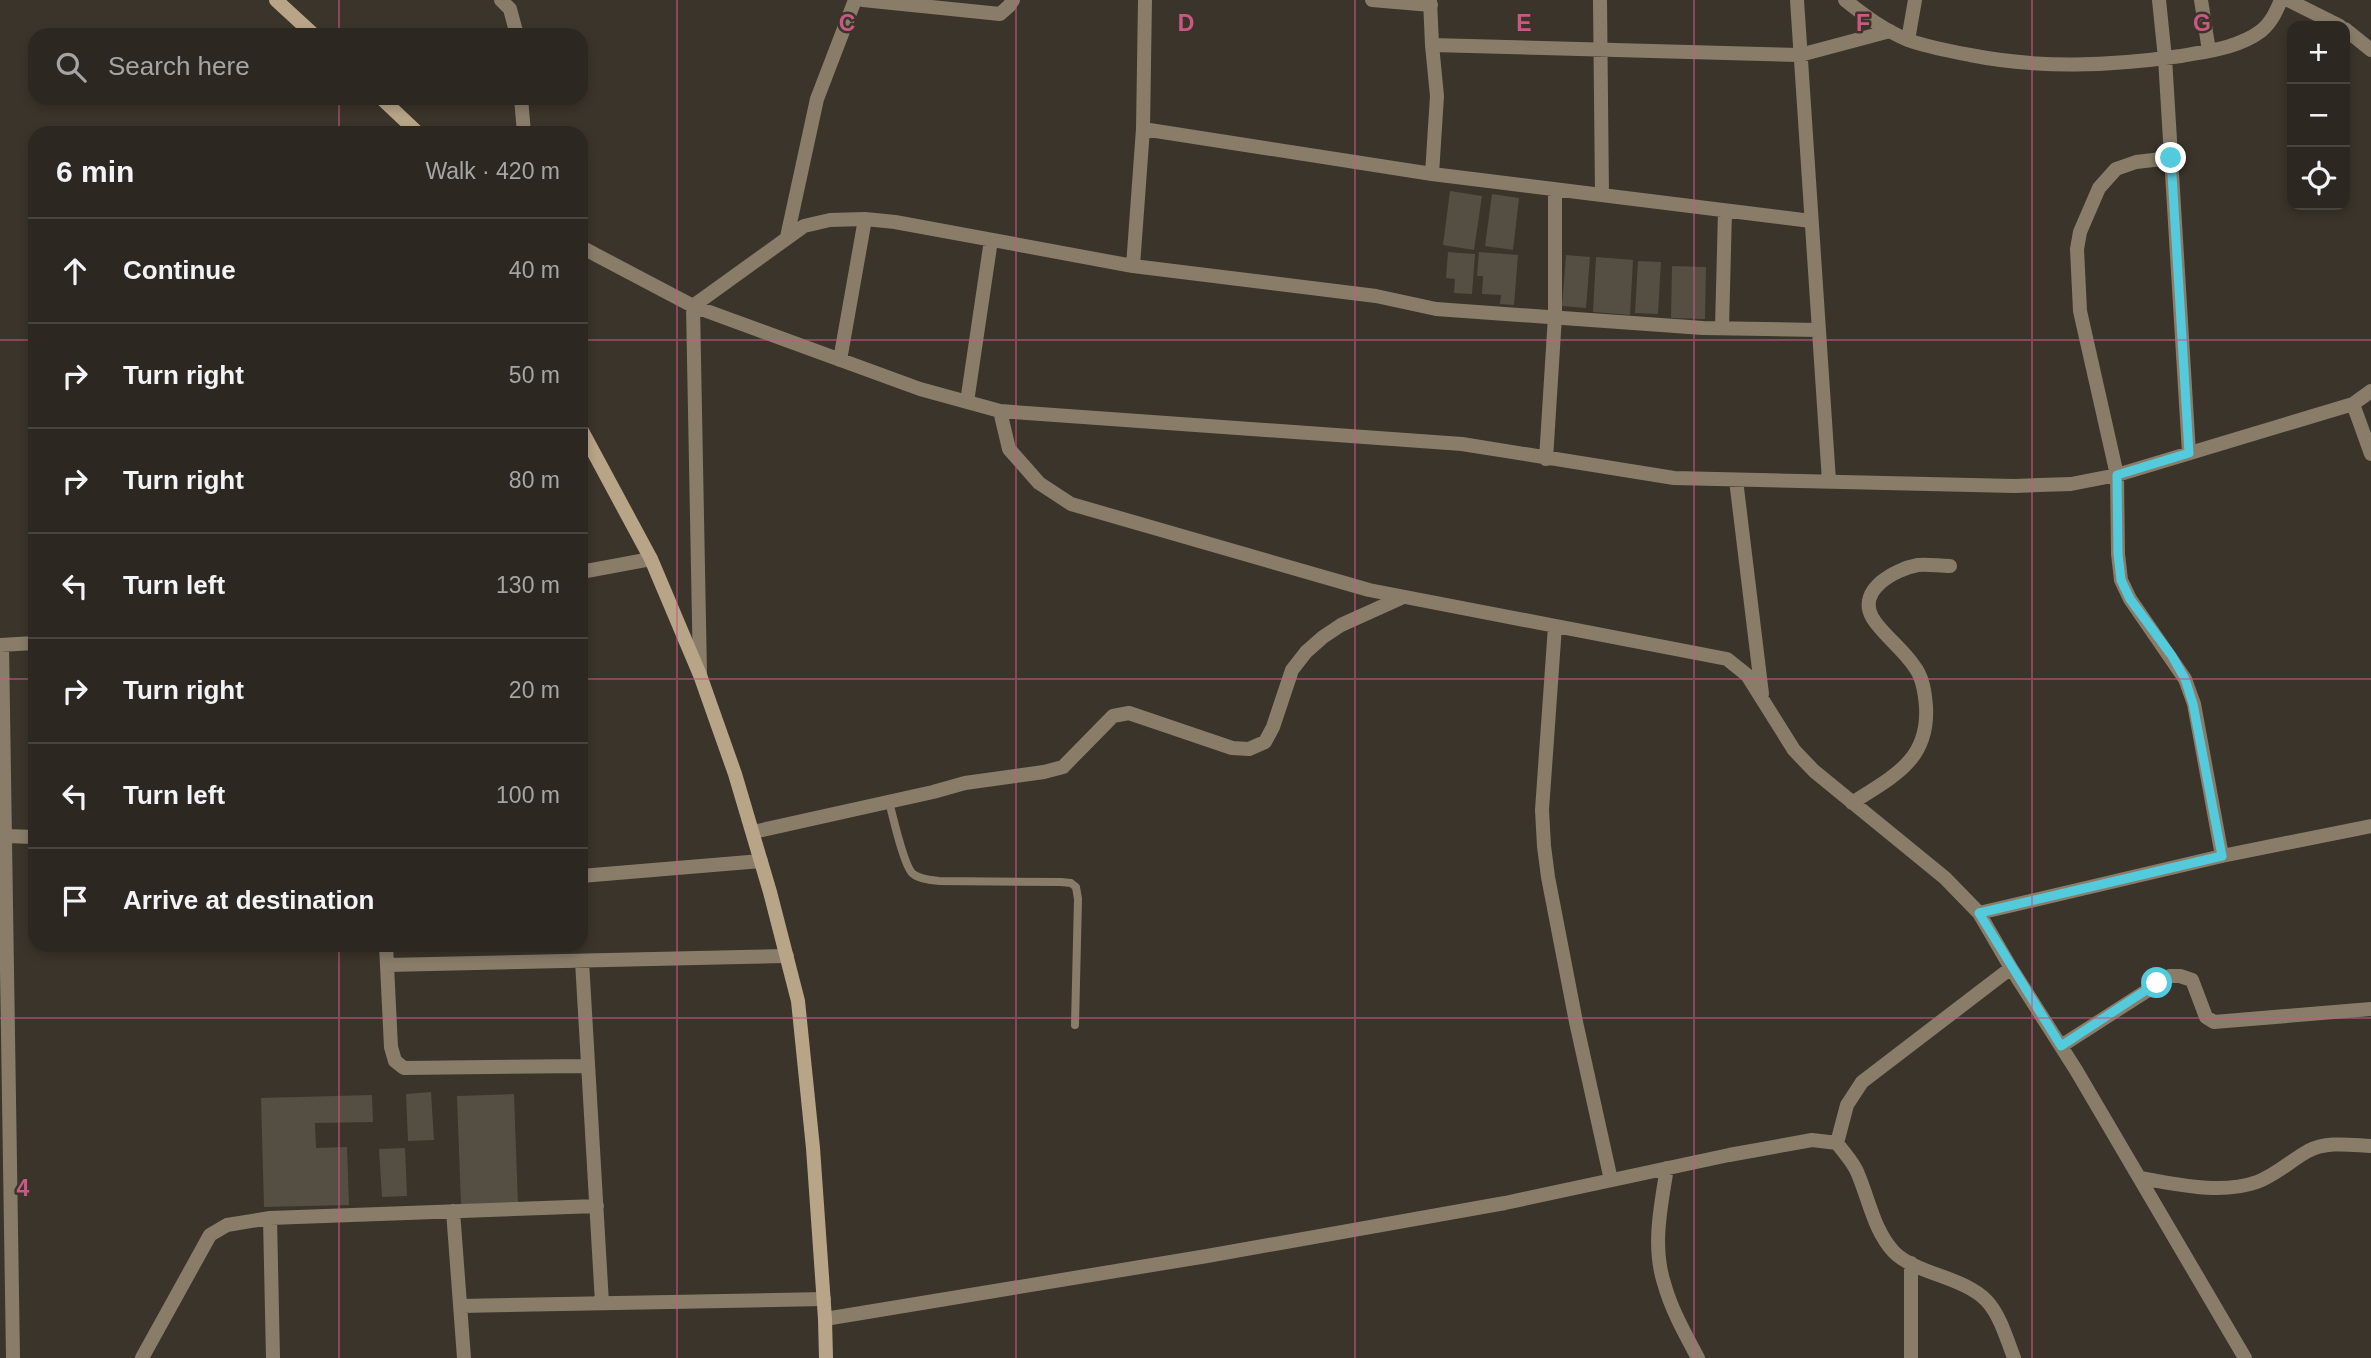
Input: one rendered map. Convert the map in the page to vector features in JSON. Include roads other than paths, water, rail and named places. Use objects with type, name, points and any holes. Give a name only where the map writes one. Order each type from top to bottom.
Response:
[{"type":"street","points":[[276,0],[306,28]]},
{"type":"street","points":[[501,0],[510,9],[515,28]]},
{"type":"street","points":[[788,237],[817,99],[855,0]]},
{"type":"street","points":[[863,0],[1000,14],[1013,0]]},
{"type":"street","points":[[1133,266],[1143,129],[1145,0]]},
{"type":"street","points":[[1371,0],[1431,3],[1437,118],[1432,174]]},
{"type":"street","points":[[1600,0],[1602,195]]},
{"type":"street","points":[[1797,0],[1829,481]]},
{"type":"street","points":[[1845,0],[1874,23],[1908,40],[1989,59],[2050,66],[2165,58],[2238,44],[2262,30],[2275,15],[2281,0]]},
{"type":"street","points":[[1908,40],[1914,0]]},
{"type":"street","points":[[2160,0],[2189,453]]},
{"type":"street","points":[[2201,0],[2209,51]]},
{"type":"street","points":[[2288,0],[2329,21]]},
{"type":"street","points":[[1432,45],[1800,55],[1890,31]]},
{"type":"street","points":[[2350,34],[2371,50]]},
{"type":"street","points":[[388,105],[411,126]]},
{"type":"street","points":[[522,105],[523,126]]},
{"type":"street","points":[[1143,129],[1432,174],[1811,221]]},
{"type":"street","points":[[2171,158],[2136,162],[2116,169],[2099,188],[2080,232],[2077,249],[2080,312],[2117,475],[2121,580],[2130,599],[2172,656],[2185,679],[2193,704],[2222,856]]},
{"type":"street","points":[[1546,458],[1555,316],[1555,190]]},
{"type":"street","points":[[1722,328],[1725,211]]},
{"type":"street","points":[[841,360],[865,219]]},
{"type":"street","points":[[693,306],[804,226],[830,220],[865,219],[895,222],[1133,266],[1376,296],[1436,309],[1722,328],[1818,330]]},
{"type":"street","points":[[967,402],[991,240]]},
{"type":"street","points":[[588,251],[693,306],[920,389],[1000,411],[1462,444],[1674,478],[2014,486],[2071,484],[2117,475],[2353,404],[2371,391]]},
{"type":"street","points":[[693,306],[700,675]]},
{"type":"street","points":[[2353,404],[2371,454]]},
{"type":"street","points":[[1000,411],[1009,449],[1039,483],[1071,504],[1369,590],[1727,659],[1747,675],[1794,750],[1814,771],[1945,878],[1979,913],[2140,1178],[2245,1358]]},
{"type":"street","points":[[588,442],[651,559],[700,675],[753,832],[799,1001],[813,1147],[826,1358]]},
{"type":"street","points":[[1736,480],[1762,699]]},
{"type":"street","points":[[588,571],[651,559]]},
{"type":"street","points":[[1852,803],[1902,770],[1914,756],[1923,737],[1926,712],[1925,692],[1917,669],[1872,618],[1867,605],[1871,592],[1886,578],[1902,569],[1919,565],[1950,566]]},
{"type":"street","points":[[753,832],[965,782],[1063,767],[1113,716],[1129,713],[1232,748],[1249,749],[1265,742],[1273,727],[1292,670],[1307,652],[1341,625],[1403,597]]},
{"type":"street","points":[[1555,625],[1542,810],[1544,846],[1573,1009],[1611,1180]]},
{"type":"street","points":[[13,1358],[5,1215],[1,645],[28,643]]},
{"type":"street","points":[[1979,913],[2222,856],[2371,826]]},
{"type":"street","points":[[3,828],[28,835]]},
{"type":"street","points":[[588,875],[761,862]]},
{"type":"street","points":[[386,952],[391,1047],[395,1061],[404,1068],[588,1066]]},
{"type":"street","points":[[387,965],[787,956]]},
{"type":"street","points":[[582,961],[602,1303]]},
{"type":"street","points":[[1837,1143],[1847,1105],[1862,1082],[2011,968]]},
{"type":"street","points":[[2061,1046],[2170,976],[2180,975],[2192,980],[2206,1017],[2214,1022],[2371,1009]]},
{"type":"street","points":[[825,1320],[1505,1203],[1812,1140],[1837,1143],[1857,1170],[1879,1233],[1894,1254],[1982,1295],[1998,1315],[2014,1358]]},
{"type":"street","points":[[2140,1178],[2194,1186],[2238,1186],[2274,1174],[2308,1151],[2324,1146],[2371,1146]]},
{"type":"street","points":[[1667,1168],[1661,1207],[1659,1257],[1663,1282],[1698,1358]]},
{"type":"street","points":[[142,1358],[210,1235],[227,1225],[270,1218],[597,1206]]},
{"type":"street","points":[[453,1211],[464,1358]]},
{"type":"street","points":[[270,1218],[273,1358]]},
{"type":"street","points":[[1910,1358],[1911,1263]]},
{"type":"street","points":[[460,1306],[824,1299]]},
{"type":"lane","points":[[889,802],[906,862],[912,873],[922,878],[939,881],[1061,882],[1071,883],[1076,887],[1075,1025]]}]
